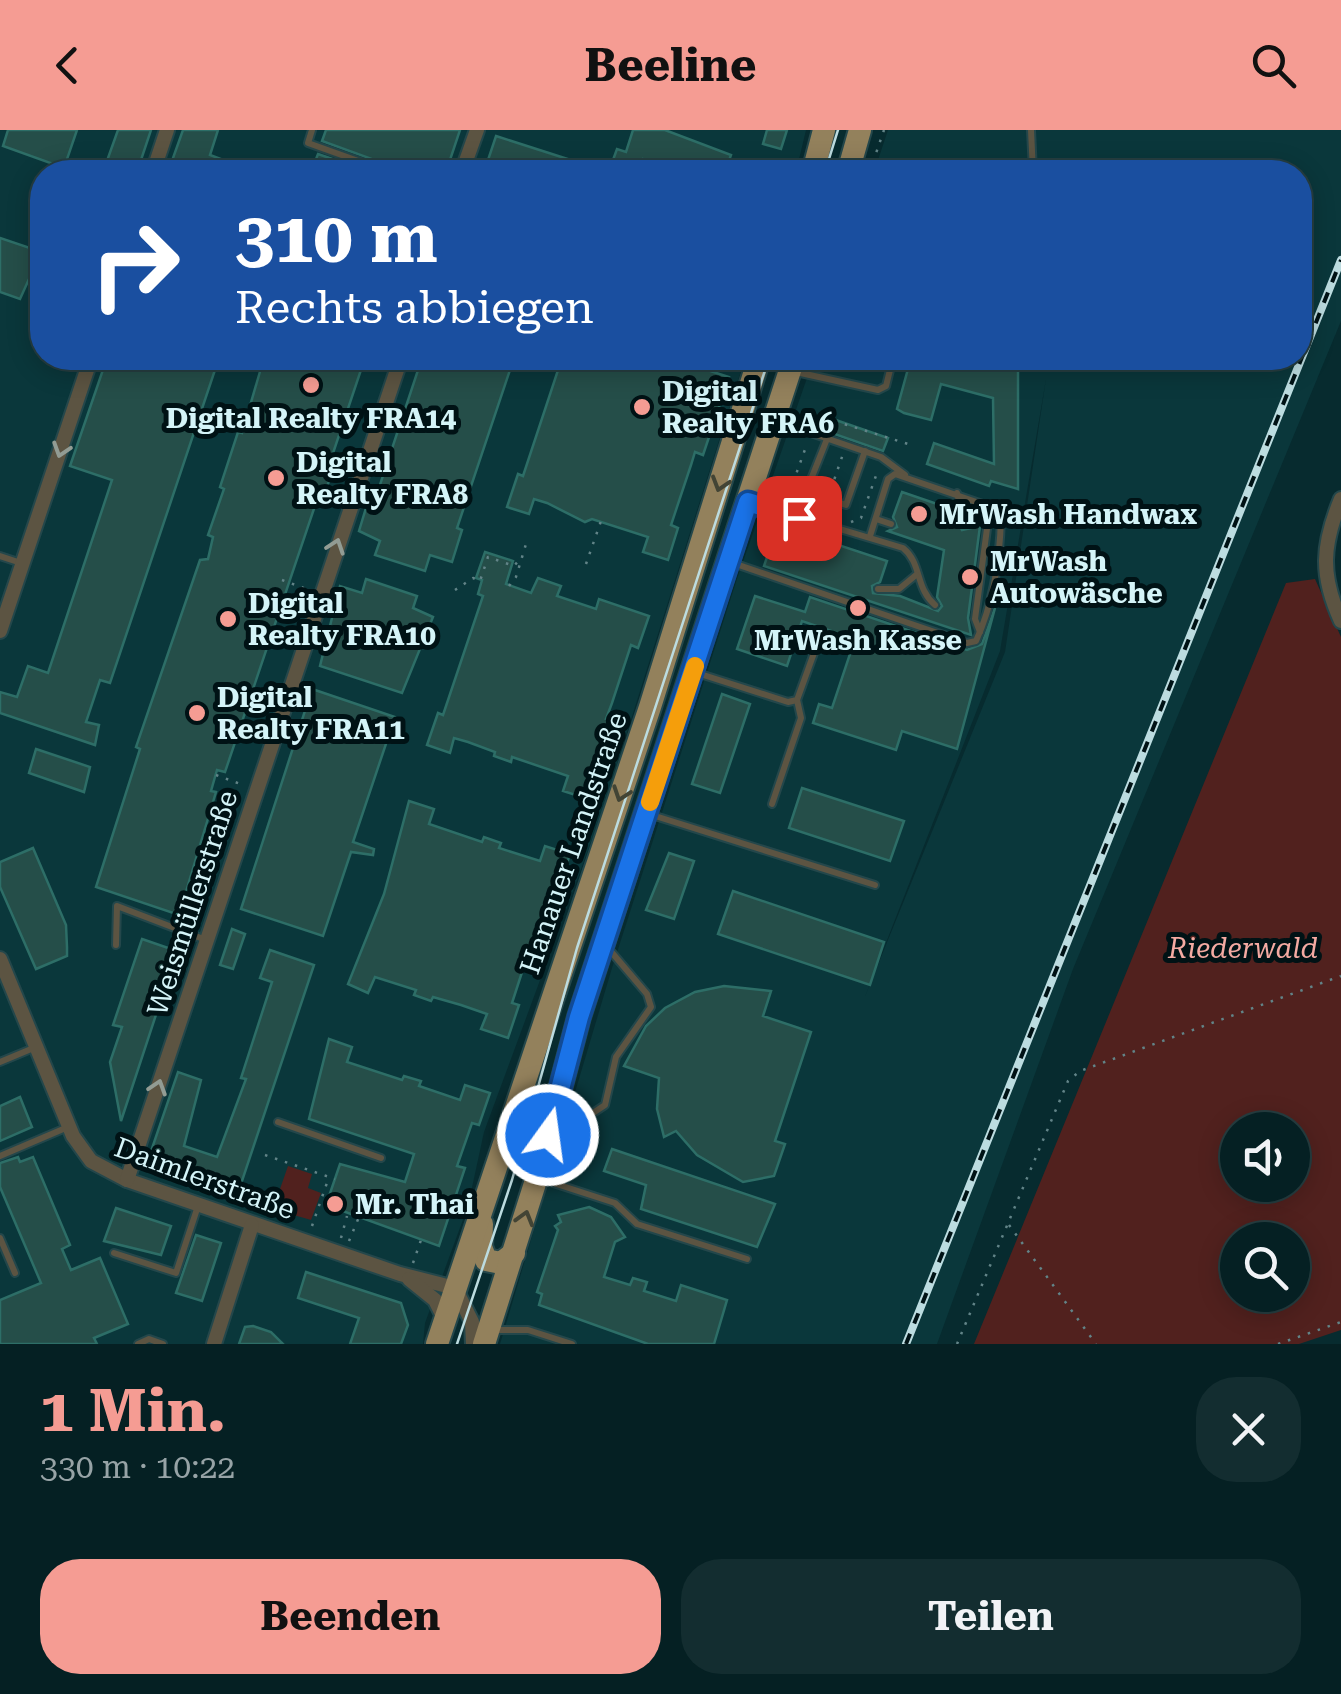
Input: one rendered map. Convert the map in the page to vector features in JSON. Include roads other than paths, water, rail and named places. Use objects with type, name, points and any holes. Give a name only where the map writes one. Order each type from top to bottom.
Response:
[{"type":"main road","points":[[816,160],[824,130]]},
{"type":"main road","points":[[851,160],[860,130]]},
{"type":"main road","name":"Hanauer Landstraße","points":[[437,1344],[650,707],[755,370]]},
{"type":"main road","points":[[482,1339],[514,1253],[604,943],[792,375]]},
{"type":"main road","points":[[483,1206],[481,1248],[486,1260],[500,1263],[514,1253]]},
{"type":"street","points":[[157,160],[167,130]]},
{"type":"street","points":[[466,160],[477,130]]},
{"type":"street","points":[[0,630],[87,370]]},
{"type":"street","name":"Weismüllerstraße","points":[[127,1180],[254,789],[397,370]]},
{"type":"street","points":[[1341,500],[1325,539],[1324,570],[1341,621]]},
{"type":"street","name":"Daimlerstraße","points":[[0,958],[6,988],[37,1047],[69,1126],[91,1161],[127,1180],[252,1225],[406,1269],[455,1288]]},
{"type":"street","points":[[214,1344],[252,1225]]},
{"type":"street","name":"Daimlerstraße","points":[[406,1269],[426,1290],[444,1321]]},
{"type":"street","points":[[455,1288],[482,1339]]},
{"type":"lane","points":[[312,130],[308,143],[355,160]]},
{"type":"lane","points":[[1031,130],[1032,160]]},
{"type":"lane","points":[[792,375],[878,390],[886,386],[890,370]]},
{"type":"lane","points":[[729,562],[967,644],[976,642],[987,620],[1002,517],[990,506],[906,476],[888,460],[774,420]]},
{"type":"lane","points":[[796,517],[827,439]]},
{"type":"lane","points":[[808,492],[846,505],[865,451]]},
{"type":"lane","points":[[870,536],[888,479],[906,476]]},
{"type":"lane","points":[[956,492],[964,524]]},
{"type":"lane","points":[[748,502],[870,536],[908,551],[920,589],[935,605]]},
{"type":"lane","points":[[980,632],[975,619],[990,506]]},
{"type":"lane","points":[[876,519],[890,524]]},
{"type":"lane","points":[[0,556],[23,564]]},
{"type":"lane","points":[[878,589],[899,589],[917,574]]},
{"type":"lane","points":[[772,804],[801,718],[797,700],[818,642]]},
{"type":"lane","points":[[693,672],[788,702],[797,700]]},
{"type":"lane","points":[[646,814],[876,885]]},
{"type":"lane","points":[[116,945],[117,906],[208,940]]},
{"type":"lane","points":[[554,1110],[587,1117],[605,1105],[616,1057],[651,1007],[647,994],[604,943]]},
{"type":"lane","points":[[0,1062],[37,1047]]},
{"type":"lane","points":[[278,1122],[381,1158]]},
{"type":"lane","points":[[0,1156],[69,1126]]},
{"type":"lane","points":[[537,1177],[615,1203],[637,1224],[746,1259]]},
{"type":"lane","points":[[114,1253],[176,1272],[198,1204]]},
{"type":"lane","points":[[0,1238],[15,1273]]},
{"type":"lane","points":[[482,1339],[528,1330],[572,1344]]},
{"type":"lane","points":[[138,1344],[149,1340],[163,1344]]},
{"type":"tram line","points":[[829,160],[838,130]]},
{"type":"tram line","points":[[457,1344],[512,1180],[577,948],[765,370]]},
{"type":"railway","points":[[1312,332],[1341,260]]},
{"type":"railway","points":[[906,1344],[1297,370]]},
{"type":"place","name":"Digital Realty FRA14","points":[[311,385]]},
{"type":"place","name":"Digital Realty FRA6","points":[[642,407]]},
{"type":"place","name":"Digital Realty FRA8","points":[[276,478]]},
{"type":"place","name":"MrWash Handwax","points":[[919,514]]},
{"type":"place","name":"MrWash Autowäsche","points":[[970,577]]},
{"type":"place","name":"MrWash Kasse","points":[[858,608]]},
{"type":"place","name":"Digital Realty FRA10","points":[[228,619]]},
{"type":"place","name":"Digital Realty FRA11","points":[[197,713]]},
{"type":"place","name":"Mr. Thai","points":[[335,1204]]},
{"type":"park label","name":"Riederwald","points":[[1243,948]]}]
